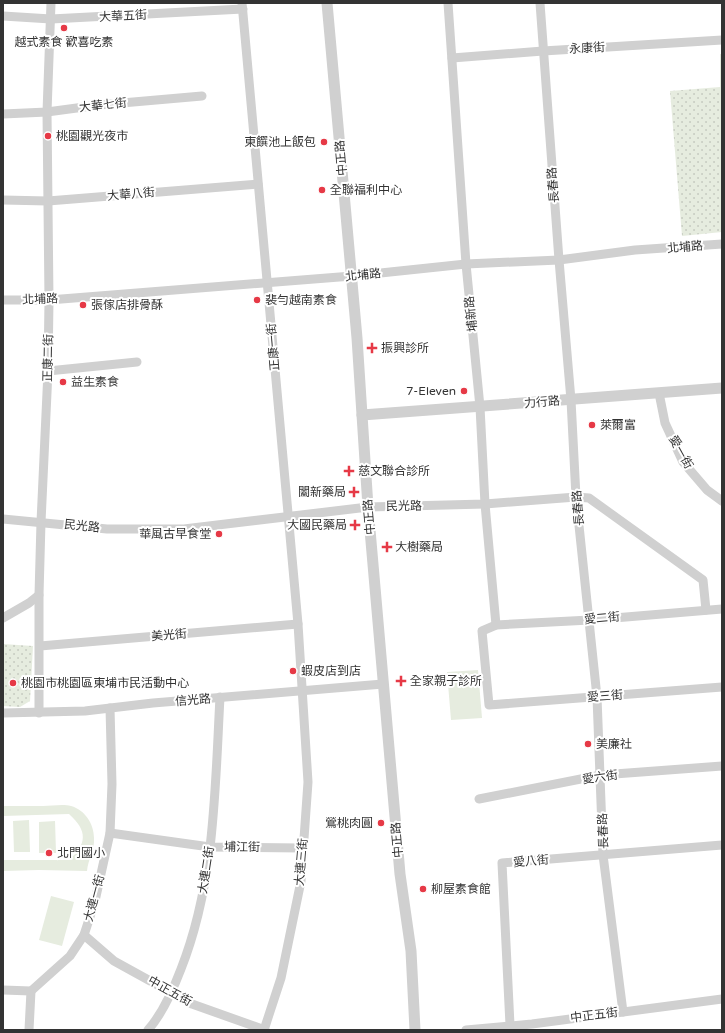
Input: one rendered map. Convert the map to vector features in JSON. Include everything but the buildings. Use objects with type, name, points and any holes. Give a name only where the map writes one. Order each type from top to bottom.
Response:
[{"type":"street","name":"正康二街","points":[[39,713],[39,595],[48,371],[49,300],[47,112],[51,3]]},
{"type":"street","name":"中正路","points":[[327,3],[352,276],[368,507],[383,684],[400,874],[411,951],[416,1030]]},
{"type":"street","name":"埔新路","points":[[448,3],[466,264],[480,407],[496,625]]},
{"type":"street","name":"長春路","points":[[540,3],[542,51],[571,400],[576,497],[597,697],[603,855],[623,1012]]},
{"type":"street","name":"大華五街","points":[[3,16],[51,19],[242,6]]},
{"type":"street","name":"正康一街","points":[[242,6],[298,624],[301,690]]},
{"type":"street","name":"永康街","points":[[452,58],[722,40]]},
{"type":"street","name":"大華七街","points":[[3,114],[47,112],[99,105],[202,96]]},
{"type":"street","name":"大華八街","points":[[3,200],[48,200],[258,184]]},
{"type":"street","name":"北埔路","points":[[3,300],[49,300],[352,276],[466,264],[559,260],[635,250],[722,244]]},
{"type":"street","points":[[48,371],[137,362]]},
{"type":"street","name":"力行路","points":[[362,415],[722,388]]},
{"type":"street","name":"愛一街","points":[[659,393],[665,423],[683,462],[707,490],[722,500]]},
{"type":"street","name":"民光路","points":[[3,519],[107,529],[184,529],[368,507],[486,504],[576,497],[589,498],[703,580],[706,610]]},
{"type":"street","points":[[3,618],[29,603],[39,595]]},
{"type":"street","name":"愛二街","points":[[489,705],[482,631],[496,625],[590,620],[722,608]]},
{"type":"street","name":"美光街","points":[[40,646],[298,624]]},
{"type":"street","name":"信光路","points":[[3,713],[39,713],[110,708],[153,703],[383,684]]},
{"type":"street","name":"愛三街","points":[[489,705],[722,687]]},
{"type":"street","name":"大連三街","points":[[264,1030],[281,978],[301,881],[308,782],[301,690]]},
{"type":"street","name":"大連二街","points":[[148,1030],[172,992],[187,954],[198,916],[206,880],[216,781],[220,698]]},
{"type":"street","name":"大連一街","points":[[31,991],[70,956],[84,936],[95,901],[110,833],[112,784],[110,708]]},
{"type":"street","name":"愛六街","points":[[479,799],[601,775],[722,766]]},
{"type":"street","name":"埔江街","points":[[110,833],[210,847],[303,848]]},
{"type":"street","name":"愛八街","points":[[510,1025],[502,863],[722,846]]},
{"type":"street","name":"中正五街","points":[[84,936],[114,961],[192,1004],[264,1030]]},
{"type":"street","points":[[3,990],[31,991],[29,1030]]},
{"type":"street","name":"中正五街","points":[[466,1030],[722,999]]},
{"type":"shaded area","points":[[720,54],[722,54],[722,232],[682,236],[670,91],[720,87]]},
{"type":"shaded area","points":[[3,644],[33,646],[30,701],[20,707],[3,706]]},
{"type":"shaded area","points":[[478,670],[482,718],[451,720],[447,672]]},
{"type":"shaded area","points":[[65,805],[76,808],[84,814],[88,818],[94,833],[94,842],[87,871],[3,871],[3,860],[69,860],[79,848],[83,837],[80,826],[69,814],[3,816],[3,806]]},
{"type":"shaded area","points":[[29,820],[30,852],[14,852],[13,821]]},
{"type":"shaded area","points":[[55,821],[56,853],[39,853],[39,822]]},
{"type":"shaded area","points":[[51,896],[74,902],[62,946],[39,940]]},
{"type":"place","name":"越式素食 歡喜吃素","points":[[64,28]]},
{"type":"place","name":"桃園觀光夜市","points":[[48,136]]},
{"type":"place","name":"東饌池上飯包","points":[[324,142]]},
{"type":"place","name":"全聯福利中心","points":[[322,190]]},
{"type":"place","name":"裴勻越南素食","points":[[257,300]]},
{"type":"place","name":"張傢店排骨酥","points":[[83,305]]},
{"type":"place","name":"振興診所","points":[[372,348]]},
{"type":"place","name":"益生素食","points":[[63,382]]},
{"type":"place","name":"7-Eleven","points":[[464,391]]},
{"type":"place","name":"萊爾富","points":[[592,425]]},
{"type":"place","name":"慈文聯合診所","points":[[349,471]]},
{"type":"place","name":"闔新藥局","points":[[354,492]]},
{"type":"place","name":"大國民藥局","points":[[355,525]]},
{"type":"place","name":"華風古早食堂","points":[[219,534]]},
{"type":"place","name":"大樹藥局","points":[[387,547]]},
{"type":"place","name":"蝦皮店到店","points":[[293,671]]},
{"type":"place","name":"全家親子診所","points":[[401,681]]},
{"type":"place","name":"桃園市桃園區東埔市民活動中心","points":[[13,683]]},
{"type":"place","name":"美廉社","points":[[588,744]]},
{"type":"place","name":"鶯桃肉圓","points":[[381,823]]},
{"type":"place","name":"北門國小","points":[[49,853]]},
{"type":"place","name":"柳屋素食館","points":[[423,889]]}]
